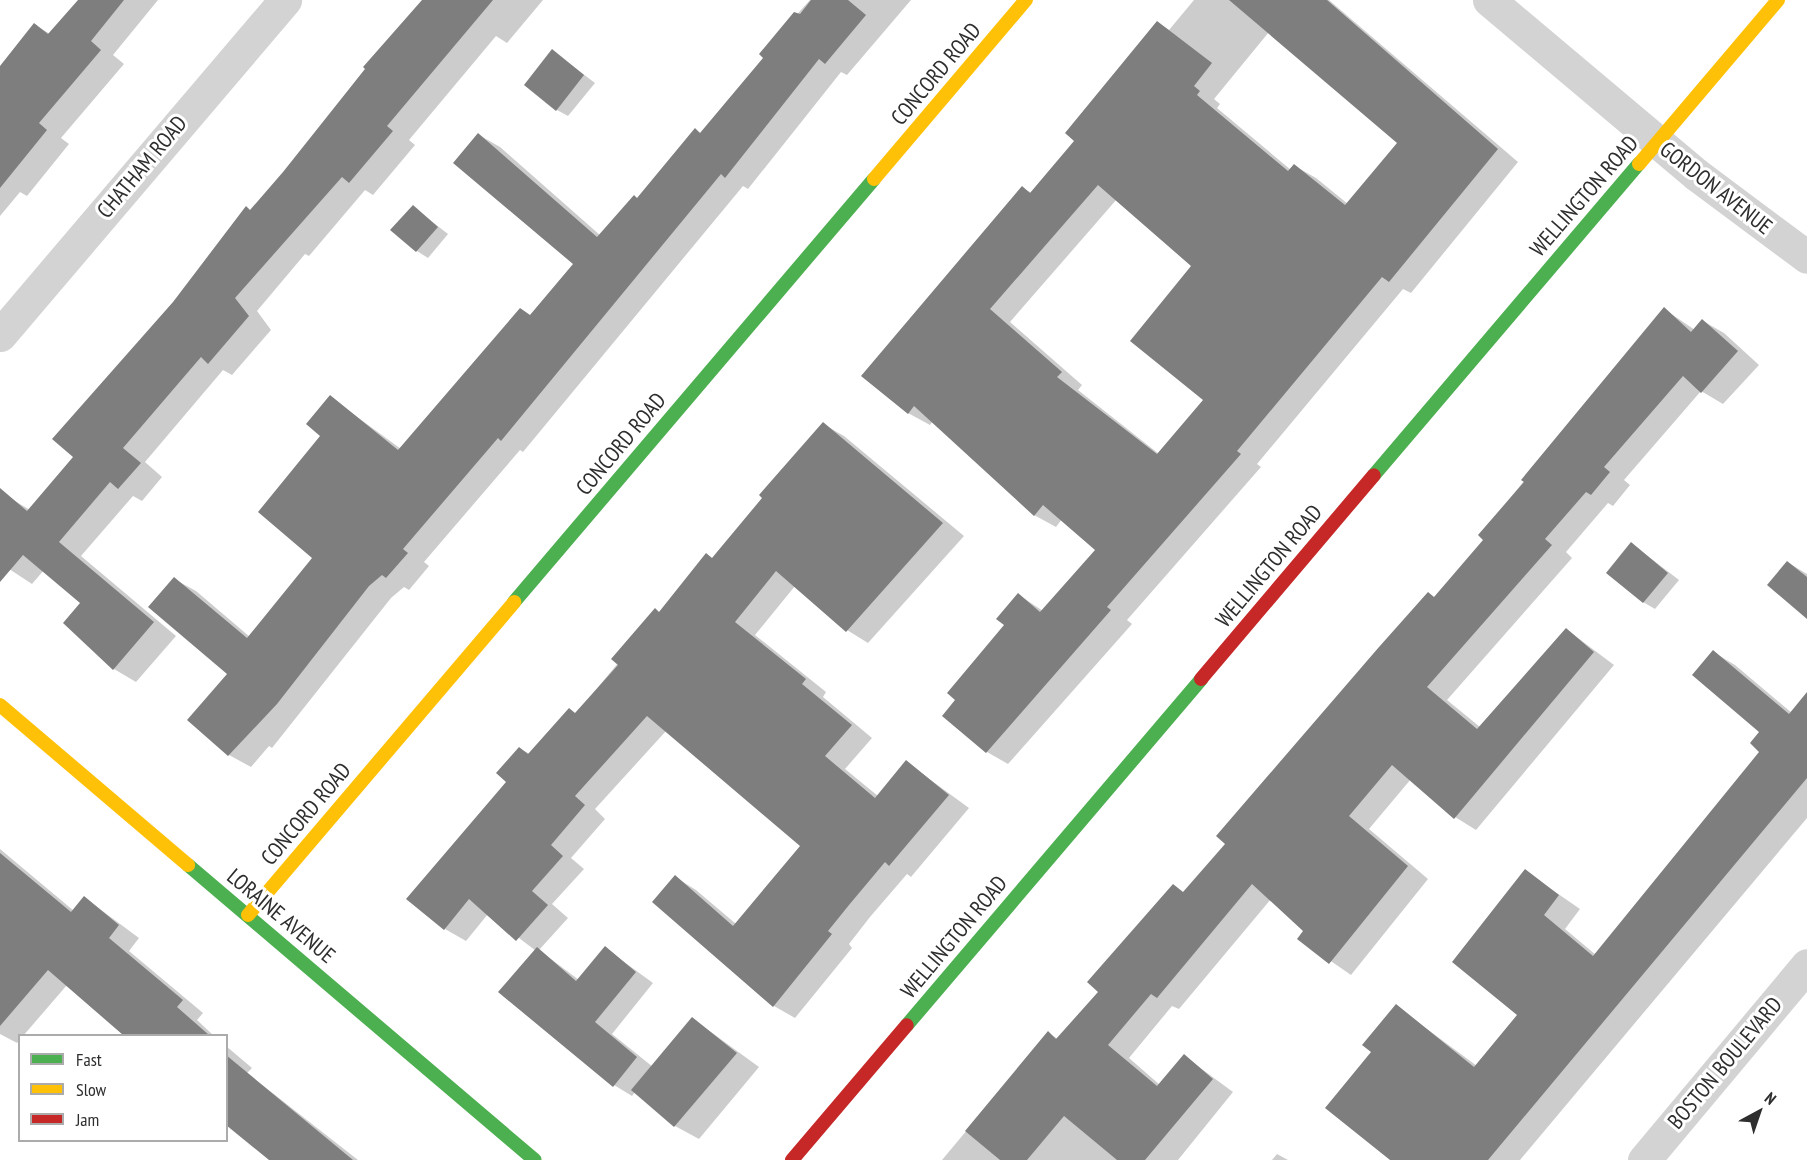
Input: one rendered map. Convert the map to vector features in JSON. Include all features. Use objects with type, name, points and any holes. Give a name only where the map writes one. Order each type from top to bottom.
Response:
[{"type":"street","name":"CHATHAM ROAD","points":[[0,335],[285,0]]},
{"type":"street","name":"CONCORD ROAD","points":[[248,915],[1026,0]]},
{"type":"street","name":"GORDON AVENUE","points":[[1489,0],[1657,142],[1807,257]]},
{"type":"street","name":"WELLINGTON ROAD","points":[[792,1160],[1778,0]]},
{"type":"street","name":"LORAINE AVENUE","points":[[0,705],[535,1160]]},
{"type":"street","name":"BOSTON BOULEVARD","points":[[1644,1160],[1807,965]]},
{"type":"building","points":[[78,0],[124,0],[91,41],[101,50],[39,123],[47,130],[0,188],[0,66],[34,23],[48,34]]},
{"type":"building","points":[[422,0],[493,0],[387,126],[393,131],[349,183],[342,177],[235,298],[249,316],[208,364],[201,357],[123,448],[141,463],[118,489],[110,482],[59,542],[154,622],[113,670],[63,623],[80,603],[23,555],[0,582],[0,488],[27,511],[73,457],[52,439],[173,302],[246,206],[250,210],[283,172],[365,69],[363,67]]},
{"type":"building","points":[[811,0],[848,0],[866,15],[825,64],[819,59],[725,178],[721,174],[501,441],[498,438],[403,549],[408,553],[386,578],[382,575],[369,586],[277,704],[228,756],[187,720],[227,674],[148,607],[174,577],[247,638],[312,558],[258,512],[320,436],[306,424],[330,395],[398,450],[520,308],[530,315],[573,264],[453,163],[478,133],[597,237],[634,195],[637,198],[695,128],[700,133],[763,58],[759,54],[794,12],[800,14]]},
{"type":"building","points":[[1229,0],[1327,0],[1498,149],[1389,282],[1382,277],[1237,451],[1241,454],[1107,607],[1111,610],[986,753],[942,716],[955,700],[947,693],[1004,625],[996,619],[1018,593],[1040,612],[1095,550],[1043,505],[1034,516],[914,406],[908,414],[861,376],[1022,186],[1030,193],[1074,141],[1065,133],[1157,21],[1212,63],[1194,86],[1200,91],[1197,95],[1288,171],[1294,164],[1345,205],[1397,143]],"holes":[[[1098,185],[1191,266],[1130,341],[1203,400],[1157,454],[1057,377],[1062,372],[990,309]]]},
{"type":"building","points":[[552,49],[584,75],[556,111],[524,85]]},
{"type":"building","points":[[413,205],[438,227],[416,252],[390,230]]},
{"type":"building","points":[[1664,307],[1691,332],[1702,319],[1738,351],[1701,393],[1683,376],[1604,467],[1610,472],[1591,495],[1586,492],[1545,539],[1552,545],[1427,687],[1477,729],[1566,628],[1594,652],[1454,819],[1392,765],[1349,816],[1408,866],[1329,964],[1297,939],[1303,931],[1252,884],[1157,998],[1151,994],[1108,1045],[1157,1086],[1184,1054],[1213,1079],[1145,1160],[1117,1160],[1064,1116],[1027,1160],[1000,1160],[965,1131],[1048,1031],[1056,1039],[1098,992],[1087,982],[1173,884],[1183,892],[1225,844],[1216,836],[1428,592],[1434,597],[1483,540],[1478,535],[1524,482],[1521,480]]},
{"type":"building","points":[[823,422],[943,523],[846,632],[776,571],[735,622],[806,679],[802,684],[852,725],[825,756],[875,798],[906,760],[949,795],[889,866],[885,862],[849,905],[828,931],[832,934],[773,1007],[652,902],[675,875],[733,926],[800,846],[647,716],[575,796],[585,805],[551,845],[563,856],[532,891],[548,905],[516,941],[469,899],[444,930],[406,899],[506,782],[496,773],[519,747],[528,754],[569,708],[575,713],[618,665],[611,659],[655,608],[659,612],[706,553],[712,558],[762,498],[759,495]]},
{"type":"building","points":[[1631,542],[1668,573],[1643,603],[1606,573]]},
{"type":"building","points":[[1787,561],[1807,577],[1807,619],[1767,585]]},
{"type":"building","points":[[1713,650],[1789,714],[1807,692],[1807,778],[1488,1160],[1390,1160],[1325,1108],[1371,1052],[1362,1045],[1396,1004],[1474,1067],[1517,1015],[1452,962],[1525,869],[1559,895],[1544,915],[1593,956],[1759,752],[1750,743],[1759,732],[1692,675]]},
{"type":"building","points":[[0,853],[71,912],[84,896],[119,925],[109,938],[183,1000],[177,1007],[208,1034],[122,1034],[48,970],[0,1026]]},
{"type":"building","points":[[605,946],[636,972],[595,1022],[637,1057],[613,1087],[498,992],[537,947],[576,981]]},
{"type":"building","points":[[692,1017],[737,1053],[674,1127],[631,1090]]},
{"type":"building","points":[[228,1057],[353,1160],[269,1160],[228,1127]]},
{"type":"traffic: fast","points":[[1374,475],[1639,164]]},
{"type":"traffic: fast","points":[[514,602],[874,179]]},
{"type":"traffic: fast","points":[[907,1025],[1201,679]]},
{"type":"traffic: fast","points":[[188,865],[535,1160]]},
{"type":"traffic: slow","points":[[874,179],[1026,0]]},
{"type":"traffic: slow","points":[[1639,164],[1778,0]]},
{"type":"traffic: slow","points":[[248,915],[514,602]]},
{"type":"traffic: slow","points":[[0,705],[188,865]]},
{"type":"traffic: jam","points":[[1201,679],[1374,475]]},
{"type":"traffic: jam","points":[[792,1160],[907,1025]]}]
